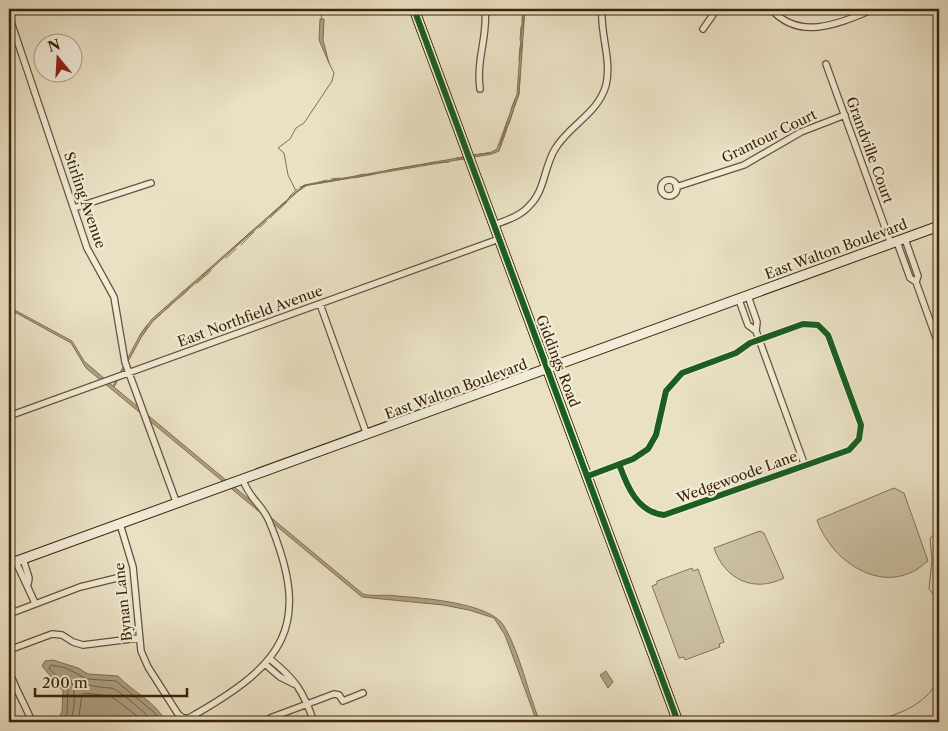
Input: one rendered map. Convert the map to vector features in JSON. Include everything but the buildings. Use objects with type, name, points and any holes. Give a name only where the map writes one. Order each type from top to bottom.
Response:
[{"type":"main road","name":"Giddings Road","points":[[414,9],[678,722]]},
{"type":"main road","name":"East Walton Boulevard","points":[[16,562],[939,226]]},
{"type":"street","points":[[480,89],[478,62],[485,26],[485,9]]},
{"type":"street","points":[[494,225],[520,214],[532,203],[539,192],[556,147],[568,132],[592,112],[602,95],[608,68],[602,9]]},
{"type":"street","points":[[703,29],[717,9]]},
{"type":"street","points":[[771,9],[788,22],[811,28],[825,27],[874,9]]},
{"type":"street","name":"Stirling Avenue","points":[[9,16],[90,253],[115,300],[122,352],[177,504]]},
{"type":"street","name":"Grandville Court","points":[[826,64],[910,278],[916,282],[939,346]]},
{"type":"street","name":"Grantour Court","points":[[676,188],[746,164],[801,132],[845,115]]},
{"type":"street","points":[[74,208],[151,183]]},
{"type":"street","name":"East Northfield Avenue","points":[[9,416],[499,239]]},
{"type":"street","points":[[744,298],[748,325],[756,331]]},
{"type":"street","points":[[744,298],[757,322],[756,331],[805,466]]},
{"type":"street","points":[[320,304],[367,435]]},
{"type":"street","name":"Wedgewoode Lane","points":[[620,464],[633,496],[652,511],[664,514],[845,452],[855,445],[860,436],[860,422],[830,338],[824,330],[816,324],[805,323],[759,340]]},
{"type":"street","points":[[588,476],[639,456],[653,442],[664,394],[676,377],[688,370],[736,353],[759,340]]},
{"type":"street","points":[[242,480],[248,494],[270,522],[289,581],[290,604],[286,626],[280,642],[266,664],[280,677],[296,685]]},
{"type":"street","name":"Bynan Lane","points":[[120,524],[134,572],[139,638],[147,664],[178,714],[183,718],[190,718],[246,682],[266,664]]},
{"type":"street","points":[[16,562],[23,580],[28,584],[35,603]]},
{"type":"street","points":[[9,614],[35,603],[117,578]]},
{"type":"street","points":[[9,650],[52,634],[62,635],[76,644],[83,645],[139,638]]},
{"type":"street","points":[[270,659],[285,671],[302,691],[314,722]]},
{"type":"street","points":[[9,670],[15,687],[24,700],[32,722]]},
{"type":"street","points":[[265,722],[270,718],[334,694],[339,695],[343,701],[364,693]]},
{"type":"street","points":[[482,722],[491,720],[497,722]]},
{"type":"shaded area","points":[[894,488],[904,493],[928,561],[912,572],[897,577],[882,577],[854,567],[842,557],[831,546],[817,520]]},
{"type":"shaded area","points":[[760,531],[764,533],[784,578],[773,582],[752,584],[733,576],[725,568],[714,548]]},
{"type":"shaded area","points":[[692,568],[693,571],[698,569],[724,642],[719,644],[720,647],[685,660],[684,657],[679,658],[652,586],[657,584],[657,581]]},
{"type":"water","points":[[523,9],[525,9],[519,94],[499,151],[492,154],[304,186],[153,321],[142,336],[114,387],[363,594],[393,595],[455,603],[485,612],[497,618],[504,626],[515,649],[540,722],[537,722],[505,635],[494,618],[469,610],[443,605],[362,597],[86,368],[71,343],[9,309],[9,307],[72,341],[84,361],[113,386],[140,335],[152,319],[304,185],[492,152],[497,149],[517,94]]},
{"type":"water","points":[[320,19],[324,19],[323,40],[329,63],[319,40]]},
{"type":"water","points":[[53,660],[78,668],[88,674],[118,676],[156,708],[166,722],[56,722],[62,712],[63,691],[42,666],[45,661]]},
{"type":"water","points":[[606,671],[613,682],[608,688],[600,675]]},
{"type":"waterway","points":[[319,9],[322,19]]},
{"type":"waterway","points":[[522,20],[523,9]]},
{"type":"waterway","points":[[523,28],[524,17]]},
{"type":"waterway","points":[[520,40],[521,27]]},
{"type":"waterway","points":[[521,53],[522,42]]},
{"type":"waterway","points":[[519,60],[520,47]]},
{"type":"waterway","points":[[296,191],[288,175],[284,153],[278,148],[290,139],[296,128],[304,123],[332,81],[334,73],[329,63]]},
{"type":"waterway","points":[[514,107],[519,94],[520,77]]},
{"type":"waterway","points":[[511,109],[515,99]]},
{"type":"waterway","points":[[509,124],[513,111]]},
{"type":"waterway","points":[[500,145],[508,120]]},
{"type":"waterway","points":[[503,140],[507,127]]},
{"type":"waterway","points":[[473,155],[489,153]]},
{"type":"waterway","points":[[457,158],[463,157]]},
{"type":"waterway","points":[[457,160],[464,159]]},
{"type":"waterway","points":[[422,165],[435,162]]},
{"type":"waterway","points":[[438,163],[449,162]]},
{"type":"waterway","points":[[388,170],[418,165]]},
{"type":"waterway","points":[[356,176],[364,174]]},
{"type":"waterway","points":[[354,178],[375,174]]},
{"type":"waterway","points":[[331,179],[340,178]]},
{"type":"waterway","points":[[320,183],[350,178]]},
{"type":"waterway","points":[[300,187],[327,180]]},
{"type":"waterway","points":[[297,192],[306,186]]},
{"type":"waterway","points":[[289,197],[297,189]]},
{"type":"waterway","points":[[269,216],[285,202]]},
{"type":"waterway","points":[[270,218],[287,202]]},
{"type":"waterway","points":[[259,228],[267,221]]},
{"type":"waterway","points":[[230,251],[253,230]]},
{"type":"waterway","points":[[241,245],[254,232]]},
{"type":"waterway","points":[[226,258],[236,249]]},
{"type":"waterway","points":[[202,276],[210,269]]},
{"type":"waterway","points":[[197,283],[211,271]]},
{"type":"waterway","points":[[181,293],[189,287]]},
{"type":"waterway","points":[[178,299],[188,290]]},
{"type":"waterway","points":[[164,309],[172,301]]},
{"type":"waterway","points":[[165,310],[175,301]]},
{"type":"waterway","points":[[154,320],[162,313]]},
{"type":"waterway","points":[[140,335],[147,325]]},
{"type":"waterway","points":[[142,336],[148,327]]},
{"type":"waterway","points":[[939,531],[930,538],[932,560],[929,589],[938,600],[939,620]]},
{"type":"waterway","points":[[875,722],[912,707],[926,696],[939,680]]},
{"type":"cycle path","points":[[414,9],[678,722]]},
{"type":"cycle path","points":[[588,476],[633,459],[648,449],[656,435],[666,391],[682,373],[736,353],[750,343],[803,324],[818,325],[828,335],[861,425],[859,439],[849,450],[664,515],[647,509],[634,497],[626,481],[622,472],[619,464]]}]
